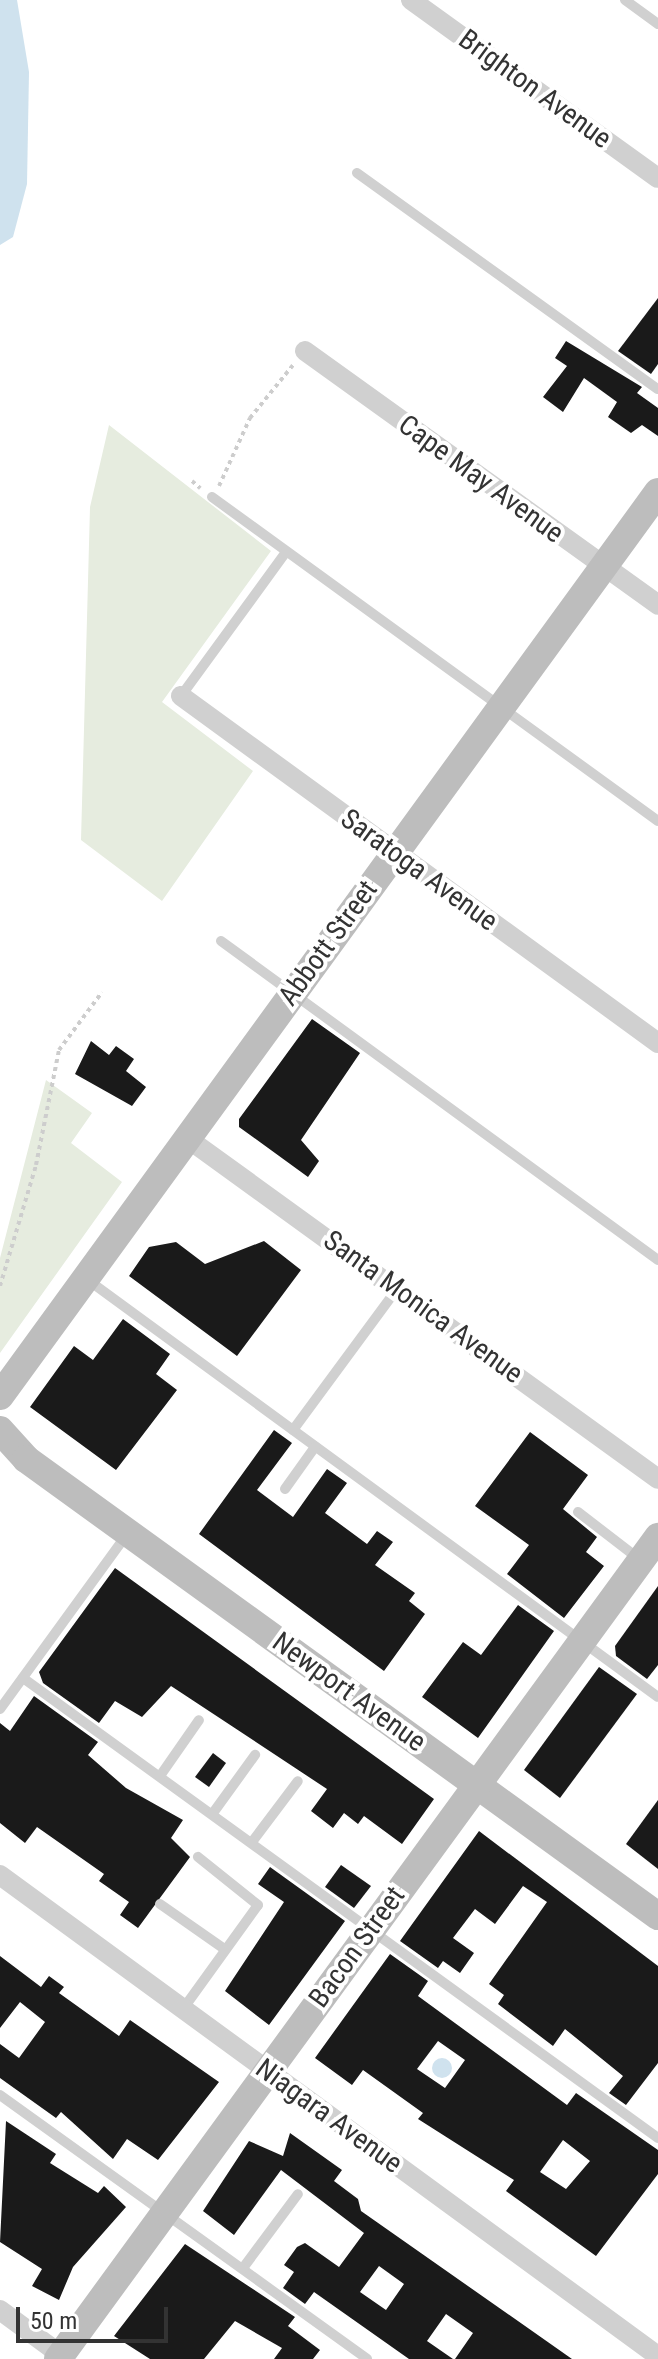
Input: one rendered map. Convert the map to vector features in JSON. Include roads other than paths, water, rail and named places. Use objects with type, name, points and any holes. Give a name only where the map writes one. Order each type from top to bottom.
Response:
[{"type":"street","name":"Brighton Avenue","points":[[411,0],[658,178]]},
{"type":"street","name":"Cape May Avenue","points":[[305,351],[658,605]]},
{"type":"street","name":"Abbott Street","points":[[0,1396],[658,492]]},
{"type":"street","name":"Saratoga Avenue","points":[[181,696],[658,1043]]},
{"type":"street","name":"Santa Monica Avenue","points":[[187,1138],[658,1479]]},
{"type":"street","name":"Newport Avenue","points":[[0,1430],[40,1469],[658,1916]]},
{"type":"street","name":"Bacon Street","points":[[62,2358],[373,1924],[658,1537]]},
{"type":"street","name":"Niagara Avenue","points":[[0,1875],[658,2356]]},
{"type":"street","points":[[0,2310],[62,2358]]},
{"type":"lane","points":[[625,0],[658,24]]},
{"type":"lane","points":[[357,173],[658,389]]},
{"type":"lane","points":[[212,497],[658,821]]},
{"type":"lane","points":[[181,696],[286,552]]},
{"type":"lane","points":[[221,941],[658,1260]]},
{"type":"lane","points":[[85,1277],[658,1697]]},
{"type":"lane","points":[[293,1430],[398,1288]]},
{"type":"lane","points":[[285,1489],[315,1447]]},
{"type":"lane","points":[[578,1512],[641,1561]]},
{"type":"lane","points":[[0,1709],[129,1532]]},
{"type":"lane","points":[[23,1678],[252,1842],[373,1924],[658,2138]]},
{"type":"lane","points":[[160,1776],[199,1720]]},
{"type":"lane","points":[[213,1813],[255,1755]]},
{"type":"lane","points":[[252,1842],[298,1781]]},
{"type":"lane","points":[[183,2009],[223,1948],[258,1905],[198,1857]]},
{"type":"lane","points":[[160,1904],[223,1948]]},
{"type":"lane","points":[[0,2095],[367,2359]]},
{"type":"lane","points":[[243,2268],[298,2194]]},
{"type":"water","points":[[0,0],[17,0],[29,72],[27,184],[13,237],[0,245]]},
{"type":"water","points":[[438,2058],[446,2058],[452,2068],[446,2078],[438,2078],[432,2072],[432,2064]]}]
